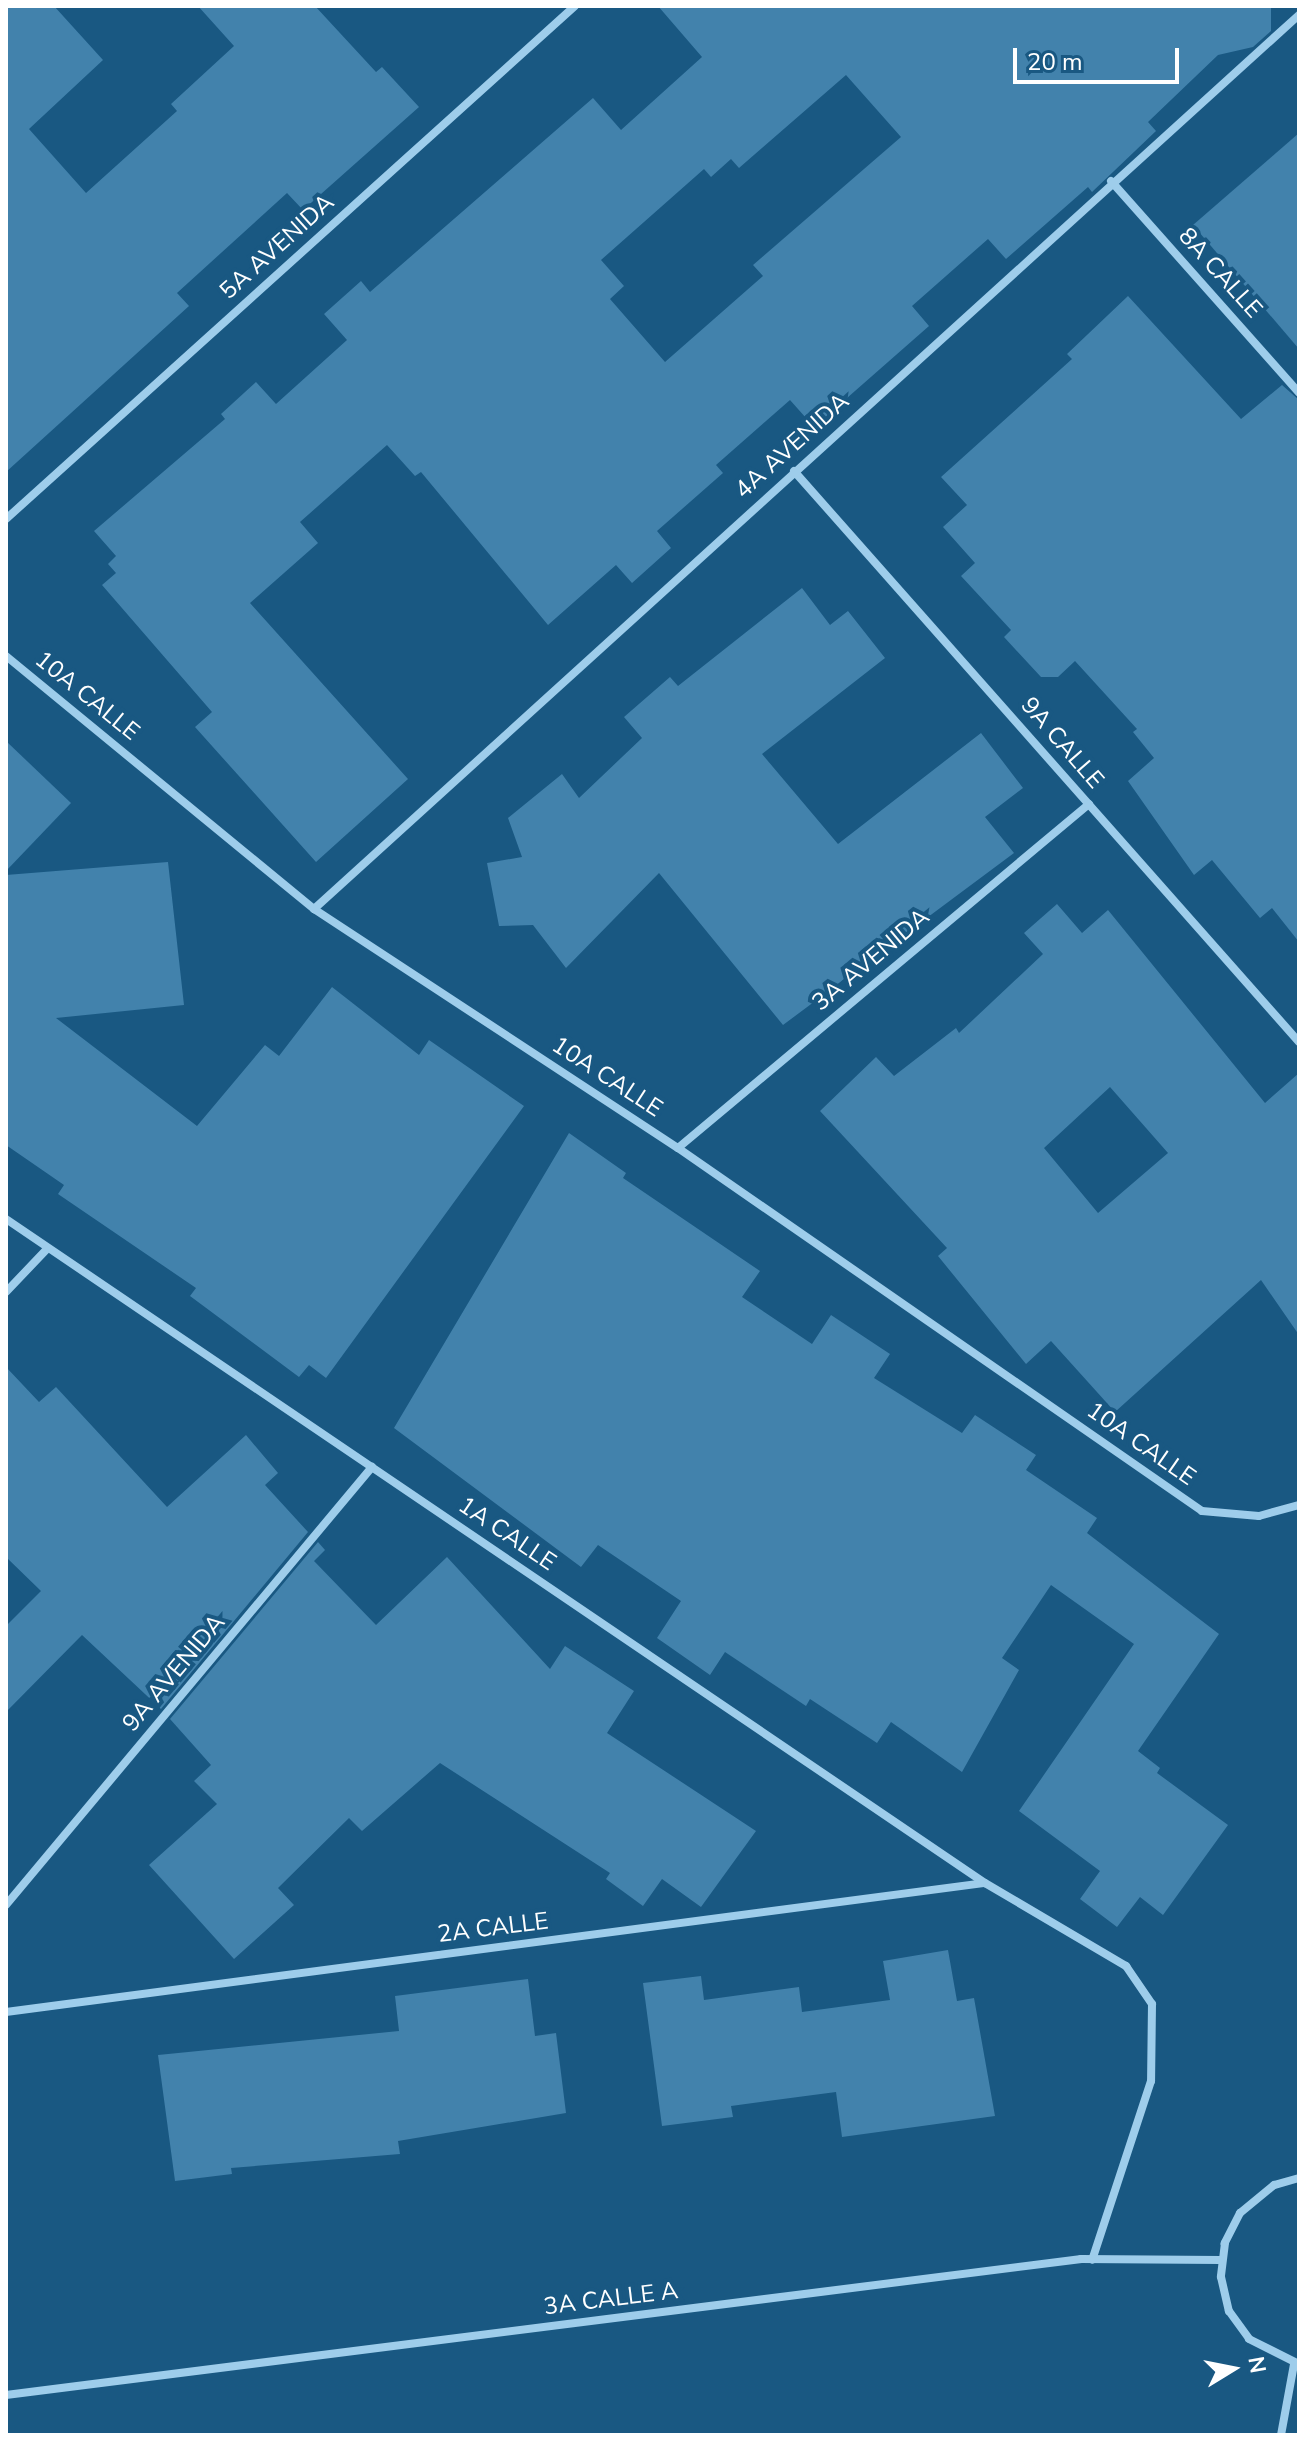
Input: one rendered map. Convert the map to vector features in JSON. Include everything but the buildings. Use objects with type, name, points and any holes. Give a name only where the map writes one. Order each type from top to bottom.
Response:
[{"type":"street","name":"5A AVENIDA","points":[[6,519],[575,6]]},
{"type":"street","name":"4A AVENIDA","points":[[314,909],[1111,181],[1299,15]]},
{"type":"street","name":"8A CALLE","points":[[1111,181],[1299,393]]},
{"type":"street","name":"9A CALLE","points":[[794,471],[1299,1042]]},
{"type":"street","name":"10A CALLE","points":[[6,656],[314,909],[678,1148],[1202,1511],[1259,1516],[1299,1505]]},
{"type":"street","name":"3A AVENIDA","points":[[678,1148],[1089,804]]},
{"type":"street","name":"1A CALLE","points":[[6,1219],[46,1250],[985,1883],[1126,1966],[1152,2004],[1151,2081],[1092,2260]]},
{"type":"street","points":[[6,1292],[46,1250]]},
{"type":"street","name":"9A AVENIDA","points":[[6,1905],[372,1467]]},
{"type":"street","name":"2A CALLE","points":[[6,2012],[985,1883]]},
{"type":"street","points":[[1281,2435],[1297,2364],[1262,2350],[1237,2326],[1224,2295],[1221,2260],[1240,2213],[1274,2185],[1299,2178]]},
{"type":"street","name":"3A CALLE A","points":[[6,2395],[1092,2260],[1221,2260]]}]
